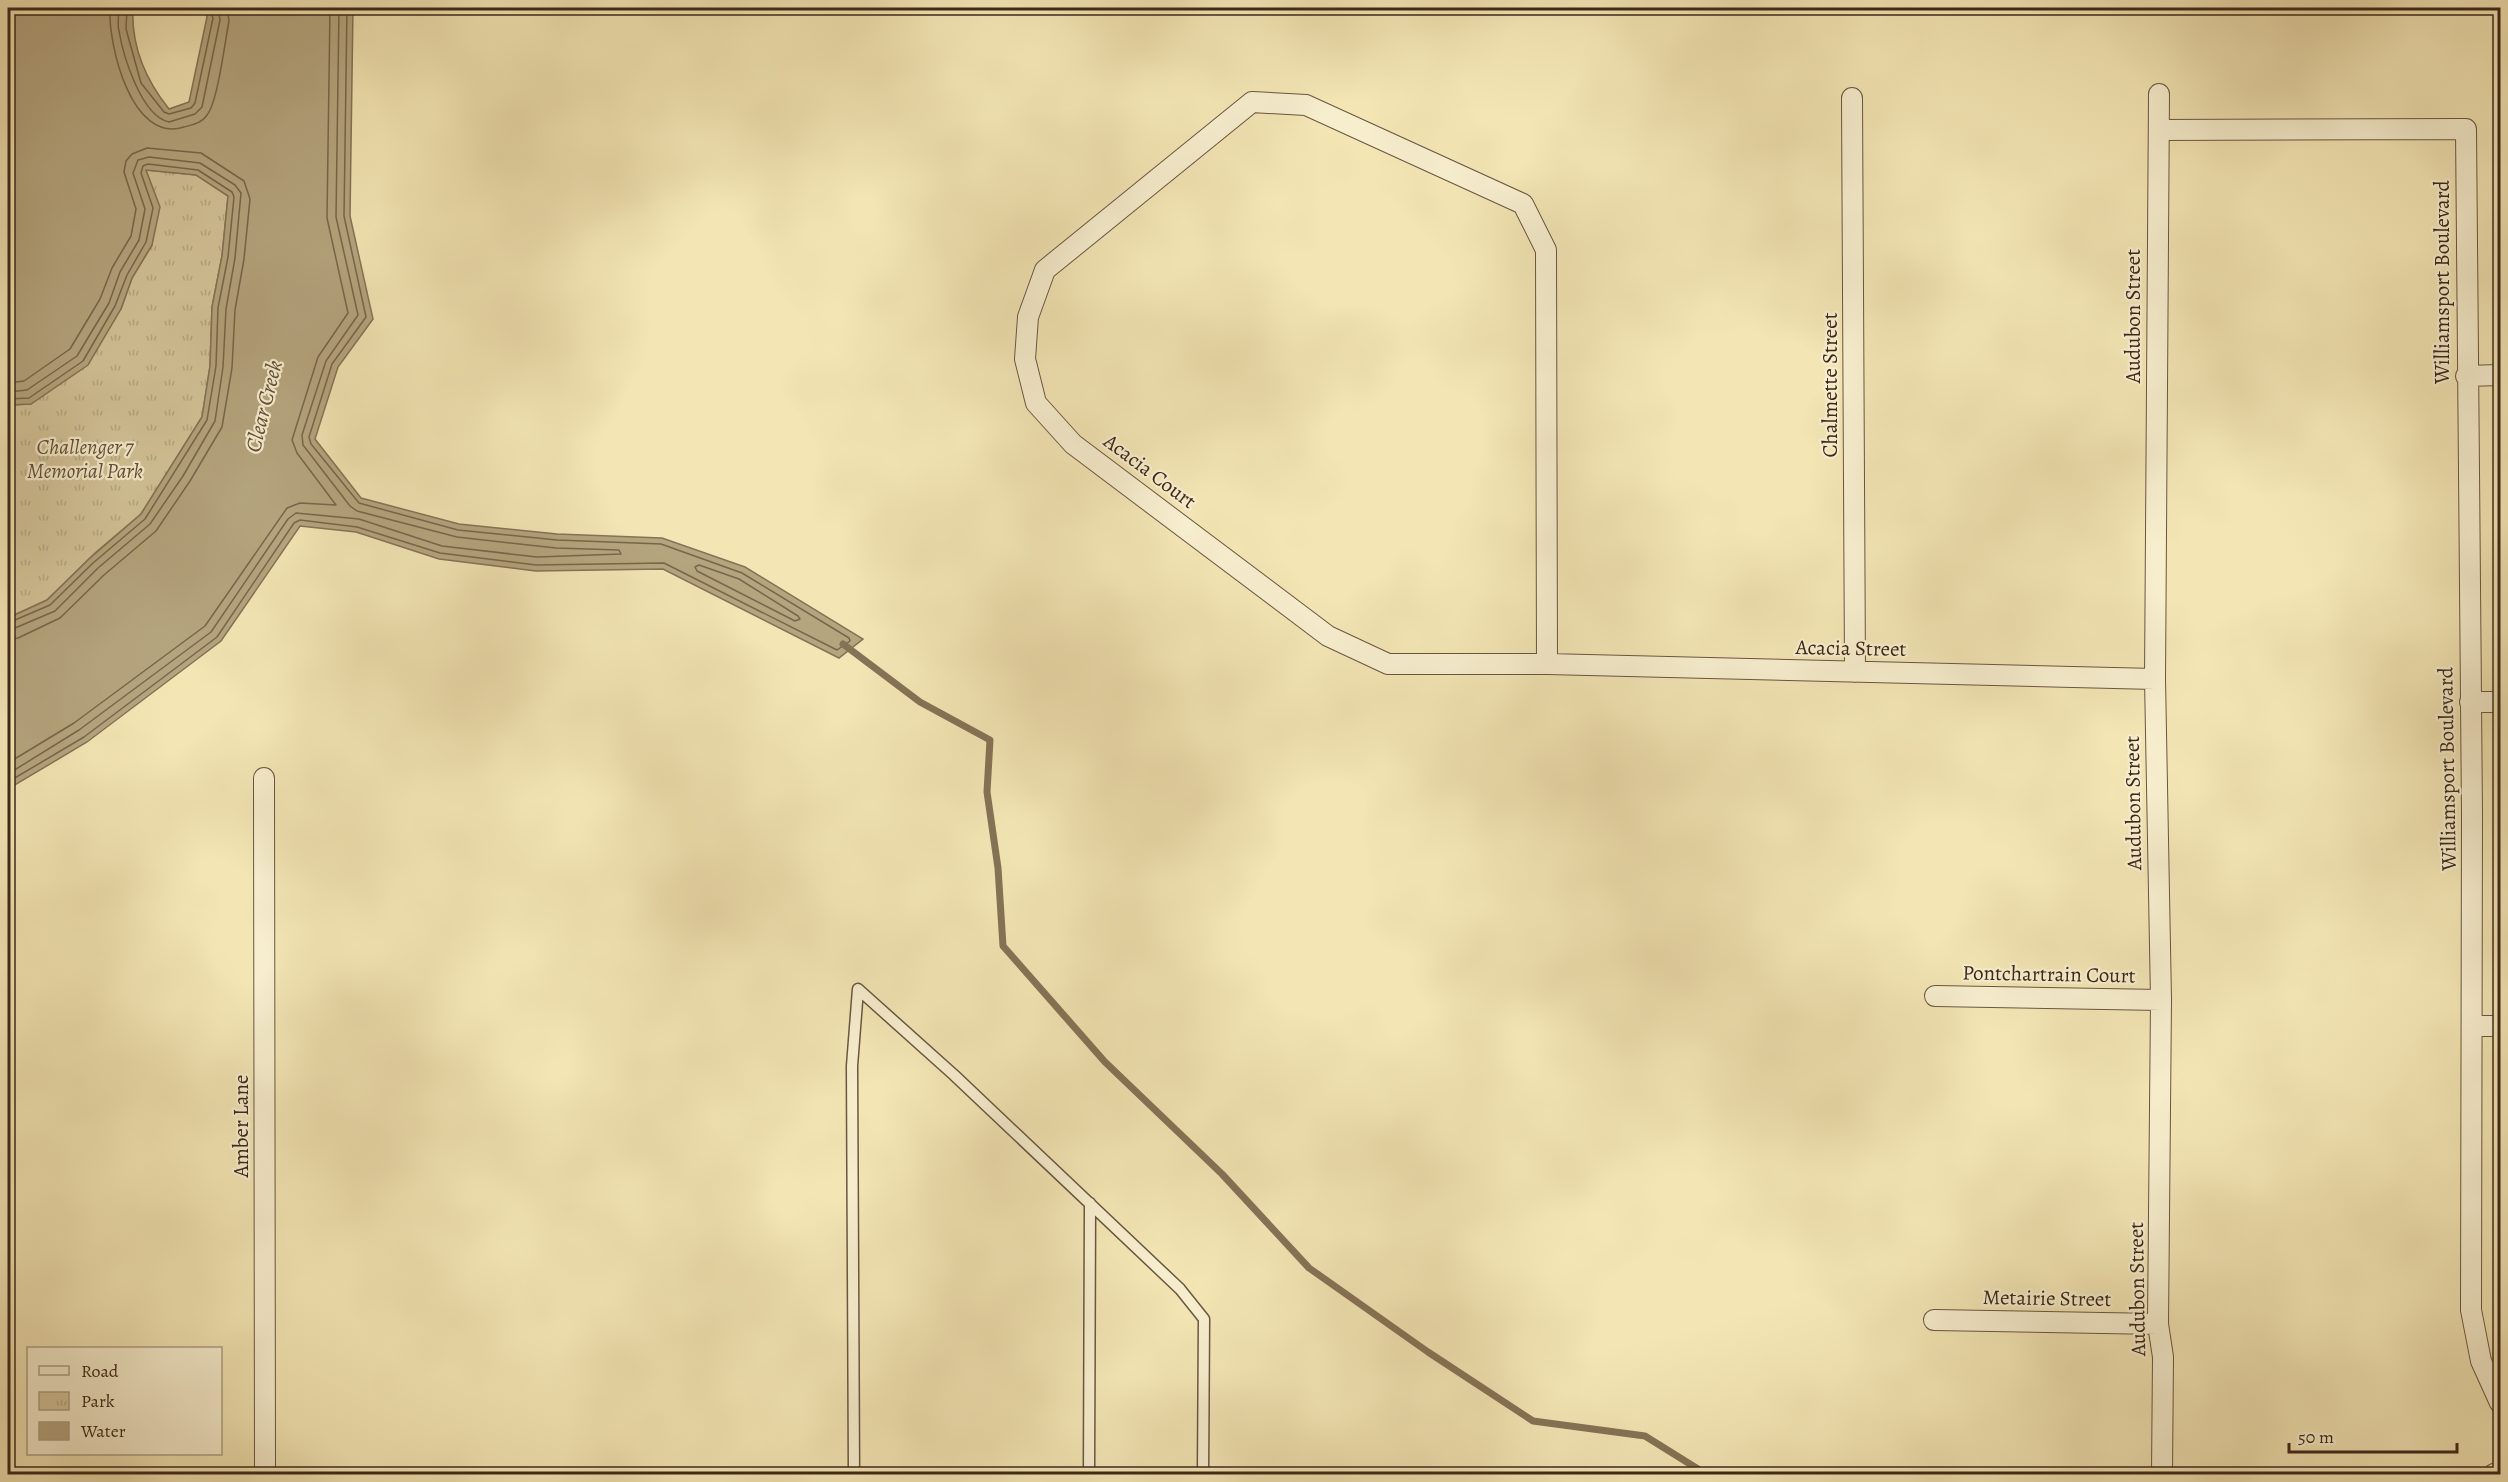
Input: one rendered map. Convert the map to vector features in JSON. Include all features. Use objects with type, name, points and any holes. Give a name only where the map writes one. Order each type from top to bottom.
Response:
[{"type":"street","name":"Audubon Street","points":[[2159,94],[2155,679],[2161,1000],[2158,1324],[2163,1357],[2162,1474]]},
{"type":"street","name":"Chalmette Street","points":[[1852,98],[1855,672]]},
{"type":"street","name":"Acacia Court","points":[[1252,102],[1306,105],[1523,204],[1546,250],[1547,664],[1388,664],[1328,636],[1073,444],[1036,403],[1025,359],[1028,317],[1045,270],[1252,102]]},
{"type":"street","name":"Williamsport Boulevard","points":[[2159,130],[2466,129],[2472,1026],[2471,1310],[2481,1361],[2500,1403]]},
{"type":"street","points":[[2466,376],[2500,375]]},
{"type":"street","name":"Acacia Street","points":[[1547,664],[2155,679]]},
{"type":"street","points":[[2470,702],[2500,702]]},
{"type":"street","name":"Amber Lane","points":[[264,778],[265,1474]]},
{"type":"street","name":"Pontchartrain Court","points":[[1935,996],[2161,1000]]},
{"type":"street","points":[[2472,1026],[2500,1026]]},
{"type":"street","name":"Metairie Street","points":[[1934,1320],[2158,1324]]},
{"type":"street","points":[[2494,1474],[2500,1472]]},
{"type":"lane","points":[[854,1474],[852,1066],[858,989],[954,1075],[1090,1203],[1180,1289],[1204,1319],[1203,1474]]},
{"type":"lane","points":[[1089,1474],[1090,1203]]},
{"type":"green space","name":"Challenger 7 Memorial Park","points":[[146,170],[197,175],[228,196],[222,256],[212,307],[210,366],[202,417],[141,514],[95,553],[47,600],[8,618],[8,405],[31,404],[121,309],[132,278],[152,245]]},
{"type":"water","name":"Clear Creek","points":[[8,8],[133,8],[134,36],[141,62],[160,98],[169,109],[189,102],[207,17],[203,8],[353,8],[350,216],[373,319],[338,367],[315,439],[361,498],[459,524],[557,534],[662,538],[745,567],[863,639],[839,658],[663,569],[536,571],[439,559],[356,532],[300,526],[221,641],[87,742],[8,789],[8,618],[47,600],[89,559],[141,514],[202,417],[210,366],[212,307],[222,256],[228,196],[196,175],[146,170],[160,207],[152,245],[132,278],[121,309],[88,365],[31,404],[8,405]]},
{"type":"waterway","points":[[843,644],[920,702],[990,740],[987,792],[998,868],[1003,946],[1105,1062],[1222,1174],[1309,1268],[1428,1352],[1533,1421],[1645,1436],[1706,1474]]}]
